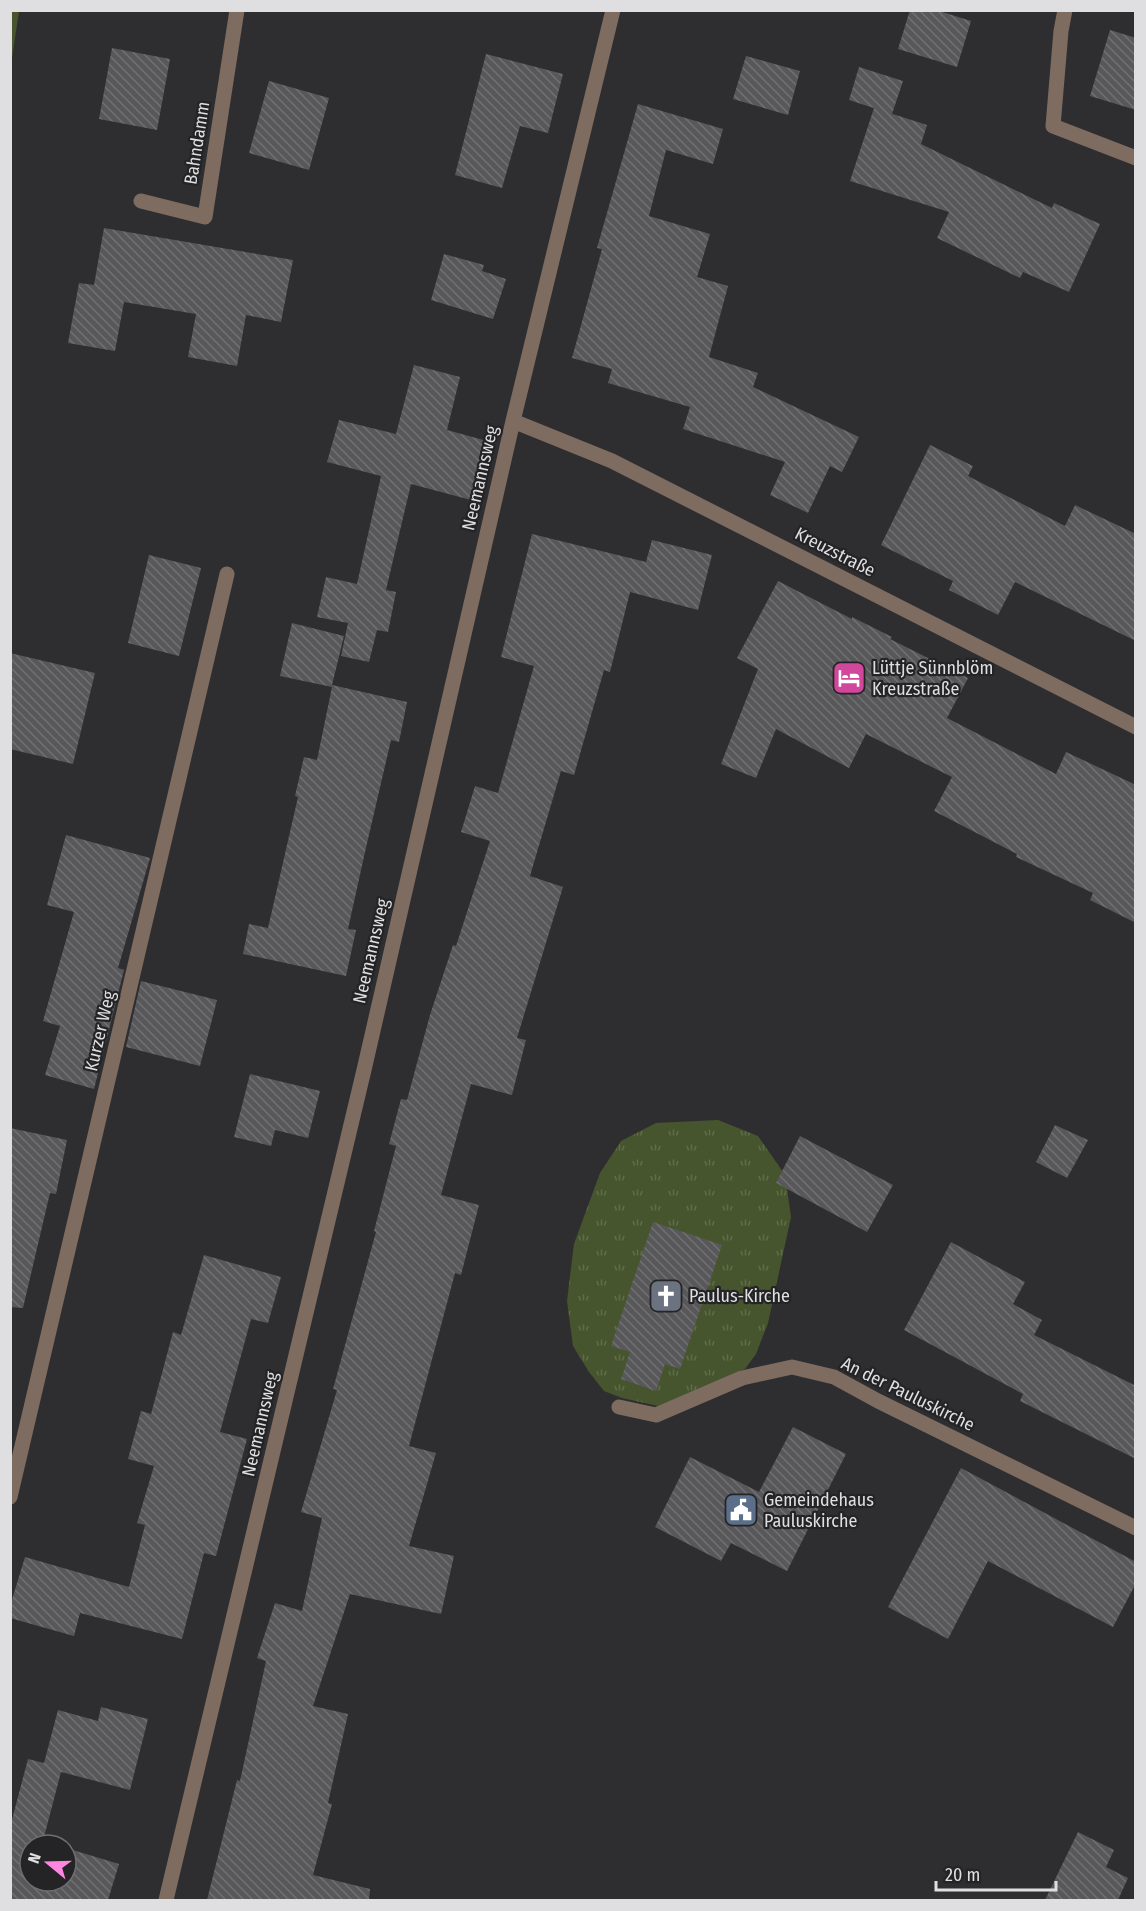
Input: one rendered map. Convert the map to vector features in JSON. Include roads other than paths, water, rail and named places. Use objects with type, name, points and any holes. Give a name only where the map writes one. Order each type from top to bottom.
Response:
[{"type":"street","name":"Bahndamm","points":[[141,201],[205,217],[237,10]]},
{"type":"street","name":"Neemannsweg","points":[[166,1900],[361,1082],[513,421],[613,10]]},
{"type":"street","points":[[1065,10],[1061,31],[1053,126],[1136,158]]},
{"type":"street","name":"Kreuzstraße","points":[[513,421],[612,461],[1136,727]]},
{"type":"street","name":"Kurzer Weg","points":[[10,1497],[227,574]]},
{"type":"street","name":"An der Pauluskirche","points":[[619,1407],[656,1415],[742,1378],[792,1367],[834,1377],[1136,1528]]},
{"type":"place","name":"Lüttje Sünnblöm Kreuzstraße","points":[[849,678]]},
{"type":"place","name":"Paulus-Kirche","points":[[666,1296]]},
{"type":"place","name":"Gemeindehaus Pauluskirche","points":[[741,1510]]}]
